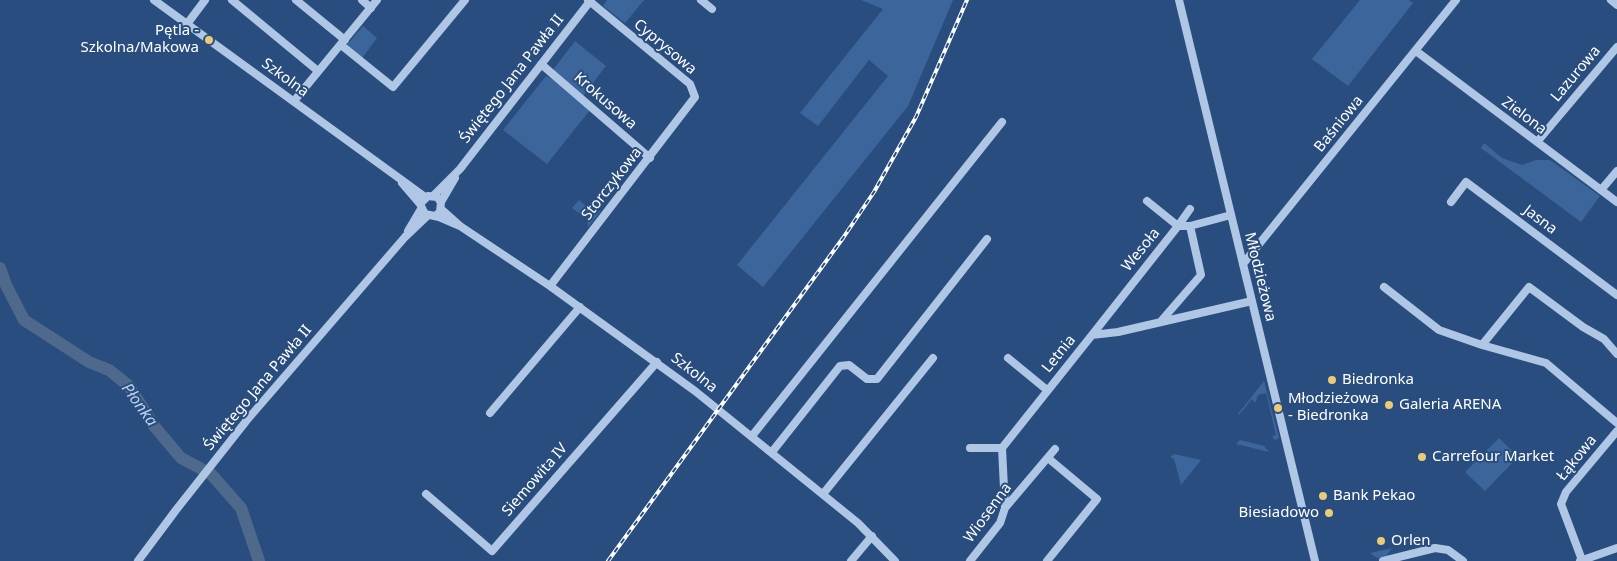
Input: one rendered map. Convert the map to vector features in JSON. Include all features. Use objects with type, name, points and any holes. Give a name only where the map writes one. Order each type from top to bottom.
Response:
[{"type":"street","name":"Szkolna","points":[[154,0],[400,179],[430,196],[460,226],[550,286],[657,362],[823,494],[872,536],[895,561]]},
{"type":"street","points":[[186,24],[205,0]]},
{"type":"street","points":[[232,0],[318,71]]},
{"type":"street","points":[[296,0],[393,87],[465,0]]},
{"type":"street","points":[[362,0],[371,8]]},
{"type":"street","points":[[294,102],[377,0]]},
{"type":"street","name":"Świętego Jana Pawła II","points":[[142,559],[199,480],[224,449],[405,237],[431,216],[441,205],[456,175],[589,0]]},
{"type":"street","name":"Cyprysowa","points":[[589,0],[690,84],[696,98]]},
{"type":"street","points":[[700,0],[712,9]]},
{"type":"street","name":"Młodzieżowa","points":[[1179,0],[1315,561]]},
{"type":"street","name":"Baśniowa","points":[[1243,264],[1456,0]]},
{"type":"street","points":[[1611,0],[1617,4]]},
{"type":"street","name":"Lazurowa","points":[[1537,142],[1617,47]]},
{"type":"street","name":"Zielona","points":[[1416,51],[1617,202]]},
{"type":"street","name":"Krokusowa","points":[[541,64],[650,158]]},
{"type":"street","name":"Storczykowa","points":[[550,286],[696,98]]},
{"type":"street","points":[[752,436],[1002,122]]},
{"type":"street","points":[[1601,190],[1617,171]]},
{"type":"street","name":"Świętego Jana Pawła II","points":[[405,237],[421,207],[430,196],[456,175]]},
{"type":"street","name":"Szkolna","points":[[400,179],[421,207],[431,216],[460,226]]},
{"type":"street","name":"Jasna","points":[[1451,202],[1466,182],[1617,295]]},
{"type":"street","points":[[1147,201],[1178,226],[1190,209]]},
{"type":"street","name":"Wesoła","points":[[1092,335],[1178,226],[1190,226],[1231,215]]},
{"type":"street","points":[[1162,321],[1201,275],[1190,226]]},
{"type":"street","points":[[772,452],[840,366],[849,365],[867,380],[877,379],[987,239]]},
{"type":"street","points":[[1384,287],[1439,330],[1482,345],[1546,363],[1617,423]]},
{"type":"street","points":[[1482,345],[1529,287],[1583,326],[1604,338],[1617,354]]},
{"type":"street","name":"Letnia","points":[[1002,448],[1092,335],[1118,332],[1252,301]]},
{"type":"street","points":[[490,413],[580,307]]},
{"type":"street","points":[[823,494],[933,358]]},
{"type":"street","points":[[1008,358],[1047,390]]},
{"type":"street","name":"Siemowita IV","points":[[426,494],[492,551],[657,362]]},
{"type":"street","name":"Łąkowa","points":[[1581,561],[1561,504],[1566,492],[1617,431]]},
{"type":"street","points":[[970,448],[1002,448],[1005,508]]},
{"type":"street","name":"Wiosenna","points":[[970,561],[1000,523],[1005,508],[1055,450]]},
{"type":"street","points":[[1047,561],[1097,499],[1048,458]]},
{"type":"street","points":[[852,561],[872,536]]},
{"type":"street","points":[[1383,561],[1442,548],[1454,553],[1464,561]]},
{"type":"street","points":[[1581,561],[1617,549]]},
{"type":"street","points":[[883,561],[889,553]]},
{"type":"shaded area","points":[[607,0],[644,0],[625,23],[603,6]]},
{"type":"shaded area","points":[[861,0],[953,0],[908,106],[763,287],[737,265],[888,76],[869,60],[818,126],[800,113],[883,9]]},
{"type":"shaded area","points":[[1360,0],[1409,0],[1413,3],[1348,86],[1312,59]]},
{"type":"shaded area","points":[[363,26],[377,38],[362,58],[347,45]]},
{"type":"shaded area","points":[[575,41],[606,66],[583,96],[553,70]]},
{"type":"shaded area","points":[[546,76],[553,79],[590,110],[547,164],[503,130]]},
{"type":"shaded area","points":[[1484,143],[1502,158],[1522,165],[1536,160],[1550,160],[1600,196],[1581,222],[1481,148]]},
{"type":"shaded area","points":[[579,200],[593,212],[601,211],[588,227],[587,219],[572,208]]},
{"type":"shaded area","points":[[1264,381],[1279,438],[1275,440],[1272,437],[1276,435],[1266,393],[1258,395],[1255,403],[1252,399],[1238,414]]},
{"type":"shaded area","points":[[1499,438],[1518,457],[1485,491],[1465,472]]},
{"type":"shaded area","points":[[1240,440],[1264,446],[1269,452],[1236,444]]},
{"type":"shaded area","points":[[1174,454],[1201,460],[1181,485],[1174,459],[1170,457]]},
{"type":"shaded area","points":[[1392,548],[1386,556],[1377,558],[1370,553]]},
{"type":"waterway","name":"Płonka","points":[[0,268],[6,285],[24,320],[89,362],[109,370],[129,386],[154,426],[181,458],[211,474],[241,508],[259,561]]},
{"type":"railway","points":[[608,561],[843,238],[874,192],[916,117],[967,0]]},
{"type":"place","name":"Pętla - Szkolna/Makowa","points":[[209,40]]},
{"type":"place","name":"Biedronka","points":[[1332,380]]},
{"type":"place","name":"Galeria ARENA","points":[[1389,405]]},
{"type":"place","name":"Młodzieżowa - Biedronka","points":[[1278,408]]},
{"type":"place","name":"Carrefour Market","points":[[1422,457]]},
{"type":"place","name":"Bank Pekao","points":[[1323,496]]},
{"type":"place","name":"Biesiadowo","points":[[1329,513]]},
{"type":"place","name":"Orlen","points":[[1381,541]]}]
